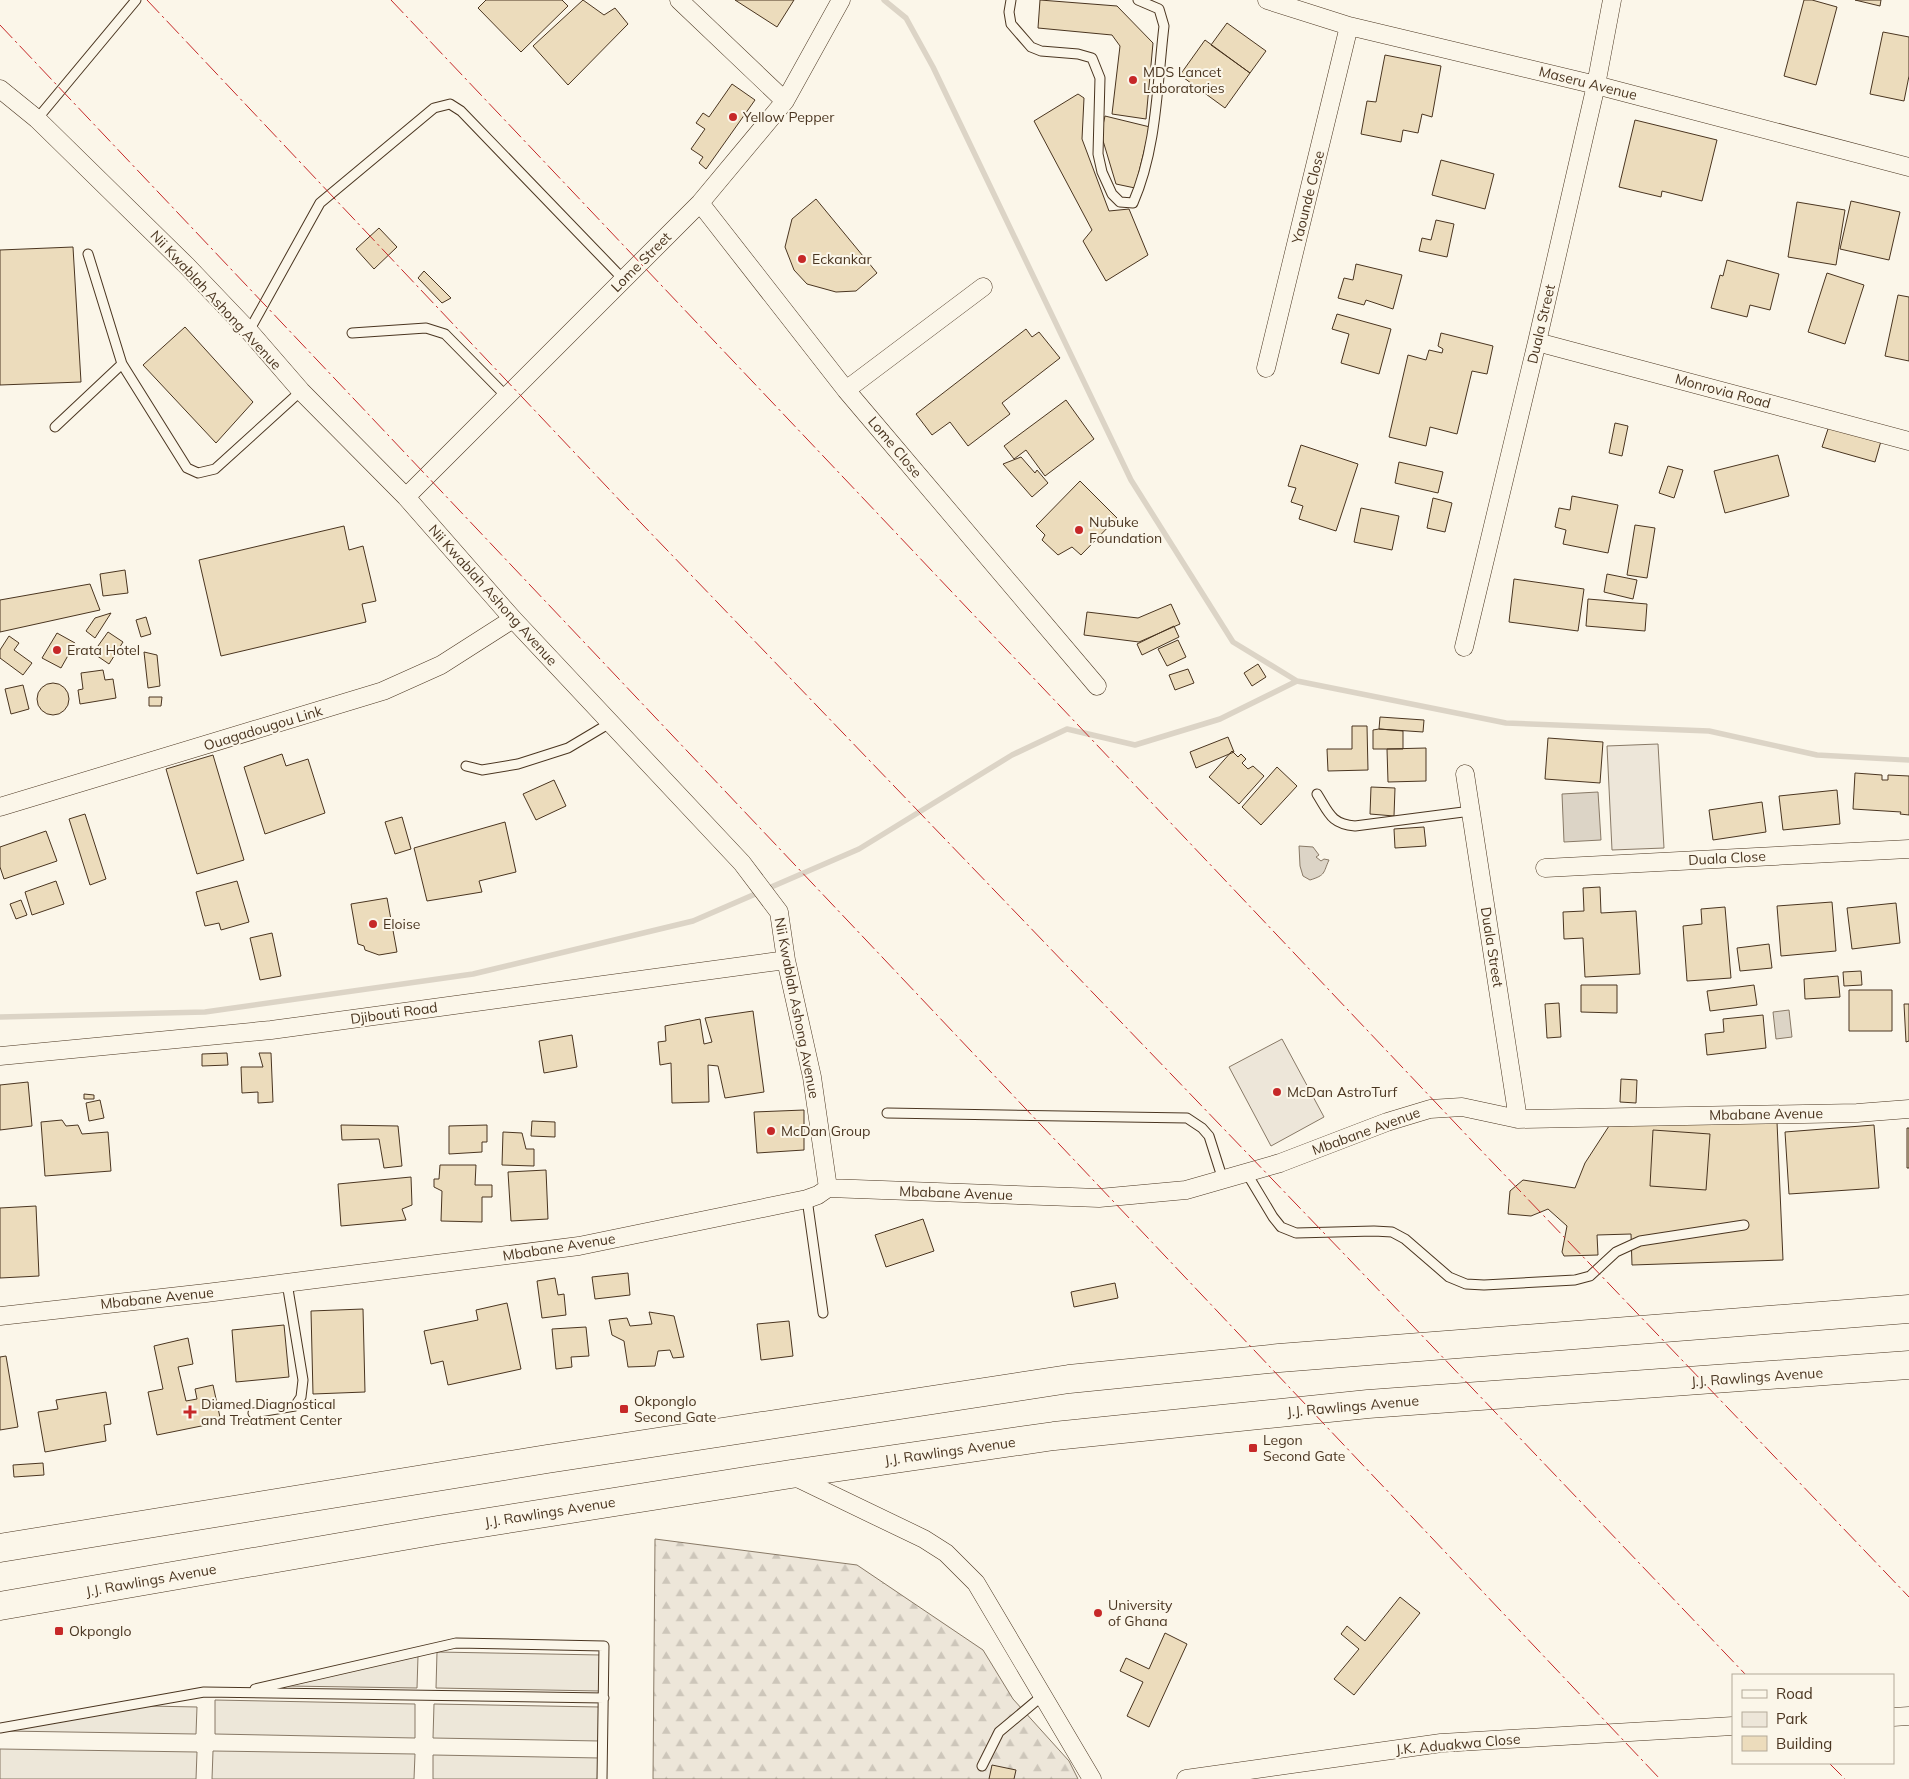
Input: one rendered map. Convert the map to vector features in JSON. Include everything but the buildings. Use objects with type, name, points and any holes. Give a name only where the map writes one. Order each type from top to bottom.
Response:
[{"type":"highway","points":[[0,1548],[547,1459],[1068,1379],[1280,1358],[1909,1309]]},
{"type":"highway","name":"J.J. Rawlings Avenue","points":[[0,1606],[448,1528],[790,1474],[1054,1436],[1368,1404],[1909,1365]]},
{"type":"street","points":[[679,0],[784,101]]},
{"type":"street","name":"Lome Street","points":[[406,496],[700,203],[784,101],[841,0]]},
{"type":"street","name":"Maseru Avenue","points":[[1267,0],[1349,26],[1596,84],[1909,167]]},
{"type":"street","name":"Duala Street","points":[[1464,647],[1537,342],[1596,84],[1612,0]]},
{"type":"street","name":"Yaounde Close","points":[[1266,368],[1349,26]]},
{"type":"street","name":"Nii Kwablah Ashong Avenue","points":[[0,89],[37,119],[187,266],[249,331],[300,390],[406,496],[513,619],[742,863],[779,912],[786,960],[812,1077],[828,1188]]},
{"type":"street","name":"Lome Close","points":[[700,203],[846,390],[1097,686]]},
{"type":"street","points":[[846,390],[983,287]]},
{"type":"street","name":"Monrovia Road","points":[[1537,342],[1909,441]]},
{"type":"street","name":"Ouagadougou Link","points":[[0,807],[383,692],[441,665],[513,619]]},
{"type":"street","name":"Duala Street","points":[[1466,774],[1518,1120]]},
{"type":"street","name":"Duala Close","points":[[1544,868],[1909,849]]},
{"type":"street","name":"Djibouti Road","points":[[0,1056],[271,1030],[786,960]]},
{"type":"street","name":"Mbabane Avenue","points":[[0,1316],[287,1283],[579,1246],[807,1199],[818,1195],[828,1188],[1099,1198],[1186,1190],[1280,1163],[1387,1122],[1430,1109],[1462,1107],[1518,1120],[1857,1113],[1909,1109]]},
{"type":"street","points":[[790,1474],[924,1539],[946,1553],[976,1583],[1092,1779]]},
{"type":"street","points":[[1894,1717],[1909,1716]]},
{"type":"street","name":"J.K. Aduakwa Close","points":[[1186,1779],[1441,1743],[1732,1726]]},
{"type":"lane","points":[[37,119],[136,0]]},
{"type":"lane","points":[[1011,0],[1009,12],[1012,24],[1031,47],[1041,51],[1078,54],[1092,58],[1100,78],[1098,154],[1102,172],[1112,194],[1120,202],[1133,203],[1140,187],[1153,127],[1164,26],[1159,9],[1138,0]]},
{"type":"lane","points":[[249,331],[320,203],[434,108],[450,104],[461,111],[623,280]]},
{"type":"lane","points":[[88,254],[122,364],[187,468],[198,473],[215,469],[300,390]]},
{"type":"lane","points":[[352,333],[426,328],[445,334],[506,396]]},
{"type":"lane","points":[[55,426],[122,364]]},
{"type":"lane","points":[[466,766],[482,770],[518,764],[568,748],[610,723]]},
{"type":"lane","points":[[1317,794],[1334,820],[1342,825],[1355,826],[1472,812]]},
{"type":"lane","points":[[887,1113],[1187,1118],[1202,1128],[1209,1136],[1223,1180]]},
{"type":"lane","points":[[1246,1172],[1273,1217],[1281,1226],[1296,1233],[1392,1232],[1405,1239],[1449,1277],[1466,1284],[1484,1285],[1575,1280],[1590,1276],[1616,1252],[1640,1241],[1744,1225]]},
{"type":"lane","points":[[807,1199],[823,1314]]},
{"type":"lane","points":[[253,1414],[295,1406],[302,1397],[303,1380],[287,1283]]},
{"type":"lane","points":[[240,1693],[456,1643],[604,1646],[602,1779]]},
{"type":"lane","points":[[0,1728],[204,1692],[604,1698]]},
{"type":"lane","points":[[982,1766],[1000,1732],[1042,1696]]},
{"type":"green space","points":[[1658,744],[1664,848],[1612,850],[1607,746]]},
{"type":"green space","name":"McDan AstroTurf","points":[[1282,1039],[1324,1117],[1271,1146],[1229,1067]]},
{"type":"green space","points":[[655,1539],[857,1565],[983,1650],[1013,1699],[1069,1761],[1078,1779],[653,1779]]},
{"type":"shaded area","points":[[1598,792],[1601,840],[1564,842],[1562,794]]},
{"type":"shaded area","points":[[1299,846],[1313,847],[1319,855],[1316,857],[1321,861],[1324,859],[1329,860],[1325,871],[1319,877],[1310,880],[1303,876],[1300,866]]},
{"type":"shaded area","points":[[1789,1010],[1792,1037],[1776,1039],[1773,1012]]},
{"type":"shaded area","points":[[437,1652],[601,1655],[600,1691],[436,1688]]},
{"type":"shaded area","points":[[418,1656],[417,1688],[287,1686]]},
{"type":"shaded area","points":[[215,1700],[415,1704],[415,1738],[215,1734]]},
{"type":"shaded area","points":[[434,1704],[600,1707],[600,1741],[433,1738]]},
{"type":"shaded area","points":[[148,1706],[197,1707],[196,1734],[5,1731]]},
{"type":"shaded area","points":[[0,1749],[197,1752],[196,1779],[0,1779]]},
{"type":"shaded area","points":[[213,1751],[415,1754],[414,1779],[212,1779]]},
{"type":"shaded area","points":[[433,1755],[600,1758],[600,1779],[433,1779]]},
{"type":"waterway","points":[[884,0],[906,18],[933,67],[1131,480],[1233,642],[1297,681]]},
{"type":"waterway","points":[[0,1017],[205,1012],[473,974],[693,921],[859,849],[1012,755],[1067,729],[1135,745],[1220,719],[1297,681],[1506,723],[1709,731],[1817,755],[1909,760]]},
{"type":"power","points":[[147,0],[642,524],[1745,1674]]},
{"type":"power","points":[[391,0],[1475,1144],[1909,1597]]},
{"type":"power","points":[[0,25],[1660,1779]]},
{"type":"power","points":[[1830,1764],[1845,1779]]},
{"type":"place","name":"MDS Lancet Laboratories","points":[[1133,80]]},
{"type":"place","name":"Yellow Pepper","points":[[733,117]]},
{"type":"place","name":"Eckankar","points":[[802,259]]},
{"type":"place","name":"Nubuke Foundation","points":[[1079,530]]},
{"type":"place","name":"Erata Hotel","points":[[57,650]]},
{"type":"place","name":"Eloise","points":[[373,924]]},
{"type":"place","name":"McDan AstroTurf","points":[[1277,1092]]},
{"type":"place","name":"McDan Group","points":[[771,1131]]},
{"type":"place","name":"Okponglo Second Gate","points":[[624,1409]]},
{"type":"place","name":"Diamed Diagnostical and Treatment Center","points":[[190,1412]]},
{"type":"place","name":"Legon Second Gate","points":[[1253,1448]]},
{"type":"place","name":"University of Ghana","points":[[1098,1613]]},
{"type":"place","name":"Okponglo","points":[[59,1631]]}]
